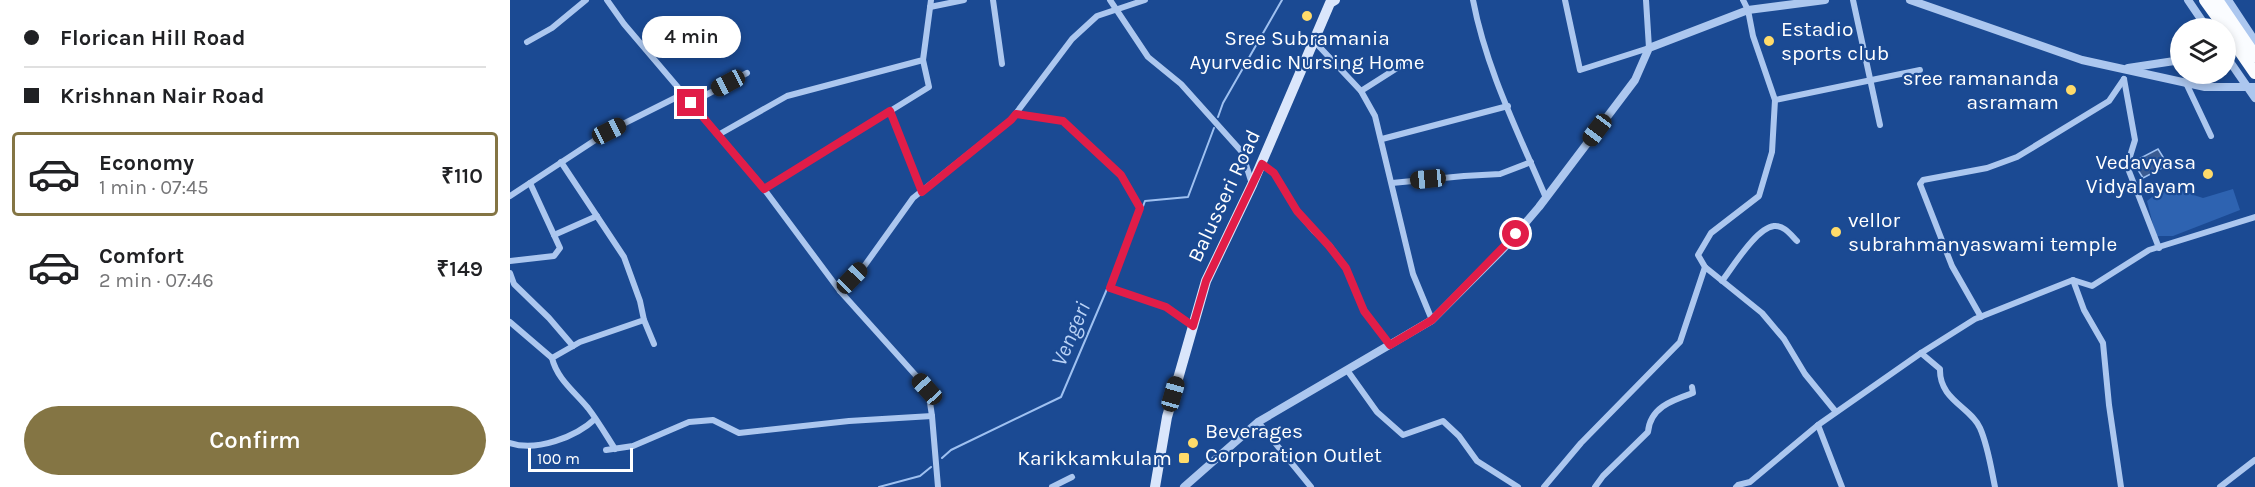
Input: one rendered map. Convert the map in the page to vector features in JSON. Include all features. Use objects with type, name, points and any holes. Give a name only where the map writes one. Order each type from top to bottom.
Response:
[{"type":"highway","points":[[2205,0],[2217,18]]},
{"type":"highway","points":[[2217,0],[2246,43],[2253,65]]},
{"type":"main road","name":"Balusseri Road","points":[[1155,487],[1167,417],[1206,281],[1262,164],[1329,1]]},
{"type":"street","points":[[526,42],[552,28],[586,0]]},
{"type":"street","points":[[607,0],[624,24],[764,189],[840,291],[927,389],[932,416],[938,487]]},
{"type":"street","points":[[764,189],[928,87],[923,60],[930,3],[964,0]]},
{"type":"street","points":[[993,0],[1002,64]]},
{"type":"street","points":[[1110,0],[1148,57],[1181,84],[1242,152],[1252,185]]},
{"type":"street","points":[[840,291],[865,265],[913,198],[1011,120],[1072,39],[1097,16],[1145,0]]},
{"type":"street","points":[[1473,0],[1479,30],[1546,198]]},
{"type":"street","points":[[1564,0],[1580,70],[1650,48],[1748,10],[1825,0]]},
{"type":"street","points":[[1184,487],[1258,422],[1432,320],[1504,248],[1546,198],[1635,80],[1650,48],[1646,0]]},
{"type":"street","points":[[1743,0],[1775,100],[1772,152],[1759,196],[1711,233],[1698,255],[1705,267],[1762,313],[1784,339],[1805,374],[1836,412]]},
{"type":"street","points":[[1853,0],[1880,125]]},
{"type":"street","points":[[1910,0],[2082,60],[2170,80]]},
{"type":"street","points":[[2188,0],[2200,18]]},
{"type":"street","points":[[2228,0],[2246,43]]},
{"type":"street","points":[[1314,41],[1361,91],[1376,116],[1413,274],[1432,320]]},
{"type":"street","points":[[718,135],[786,96],[923,60]]},
{"type":"street","points":[[2122,69],[2170,62]]},
{"type":"street","points":[[1361,91],[1405,63]]},
{"type":"street","points":[[2122,69],[2135,140],[2127,166],[2159,248]]},
{"type":"street","points":[[2236,69],[2252,88],[2255,98]]},
{"type":"street","points":[[1775,100],[1920,70]]},
{"type":"street","points":[[691,103],[747,73]]},
{"type":"street","points":[[1981,317],[1952,266],[1920,184],[1923,180],[1987,168],[2017,157],[2109,101],[2124,79]]},
{"type":"street","points":[[2186,84],[2211,136]]},
{"type":"street","points":[[2191,84],[2205,87],[2252,88]]},
{"type":"street","points":[[510,196],[609,131],[683,94]]},
{"type":"street","points":[[1382,139],[1508,106]]},
{"type":"street","points":[[890,111],[922,192]]},
{"type":"street","points":[[1016,114],[1063,121],[1121,175],[1140,208],[1110,288],[1166,307],[1193,326]]},
{"type":"street","points":[[561,162],[624,257],[654,344]]},
{"type":"street","points":[[1392,183],[1500,174],[1531,162]]},
{"type":"street","points":[[1262,164],[1274,173],[1297,211],[1346,268],[1364,311],[1390,345]]},
{"type":"street","points":[[510,261],[554,256],[560,248],[530,183]]},
{"type":"street","points":[[554,235],[597,216]]},
{"type":"street","points":[[1736,487],[1750,482],[1818,425],[1921,353],[1981,317],[2073,280],[2092,286],[2149,250],[2255,218]]},
{"type":"street","points":[[1722,281],[1758,235],[1766,229],[1775,226],[1784,229],[1797,241]]},
{"type":"street","points":[[1544,487],[1581,443],[1680,342],[1705,267]]},
{"type":"street","points":[[510,273],[512,286],[549,318],[573,346]]},
{"type":"street","points":[[2073,280],[2084,310],[2103,343],[2121,487]]},
{"type":"street","points":[[552,358],[573,346],[644,320]]},
{"type":"street","points":[[510,322],[552,358],[554,368],[595,419],[615,449]]},
{"type":"street","points":[[1921,353],[1940,369],[1940,382],[1979,426],[1995,487]]},
{"type":"street","points":[[1347,370],[1377,412],[1403,435],[1443,421],[1459,436],[1477,460],[1518,487]]},
{"type":"street","points":[[1595,487],[1603,476],[1648,432],[1649,421],[1665,403],[1693,393],[1692,387]]},
{"type":"street","points":[[606,450],[633,446],[688,422],[713,420],[739,433],[849,421],[932,416]]},
{"type":"street","points":[[510,443],[526,447],[562,439],[585,429],[595,419]]},
{"type":"street","points":[[1258,422],[1311,487]]},
{"type":"street","points":[[1818,425],[1842,487]]},
{"type":"street","points":[[2220,487],[2255,460]]},
{"type":"street","points":[[1052,487],[1072,477]]},
{"type":"shaded area","points":[[2158,149],[2168,165],[2143,178],[2133,162]]},
{"type":"shaded area","points":[[2166,186],[2203,198],[2233,189],[2240,210],[2173,236],[2156,236],[2147,201]]},
{"type":"waterway","name":"Vengeri","points":[[1218,117],[1223,103],[1282,0]]},
{"type":"waterway","name":"Vengeri","points":[[1142,209],[1145,201],[1188,197],[1214,128]]},
{"type":"waterway","name":"Vengeri","points":[[942,458],[951,450],[1061,397],[1107,289]]},
{"type":"waterway","name":"Vengeri","points":[[879,487],[920,476],[931,467]]},
{"type":"place","name":"Sree Subramania Ayurvedic Nursing Home","points":[[1307,16]]},
{"type":"place","name":"Estadio sports club","points":[[1769,41]]},
{"type":"place","name":"sree ramananda asramam","points":[[2071,90]]},
{"type":"place","name":"Vedavyasa Vidyalayam","points":[[2208,174]]},
{"type":"place","name":"vellor subrahmanyaswami temple","points":[[1836,232]]},
{"type":"place","name":"Beverages Corporation Outlet","points":[[1193,443]]},
{"type":"place","name":"Karikkamkulam","points":[[1184,458]]},
{"type":"route","points":[[691,103],[764,189],[890,111],[922,192],[965,159],[1016,114],[1063,121],[1121,175],[1140,208],[1110,288],[1166,307],[1193,326],[1206,281],[1262,164],[1274,173],[1297,211],[1346,268],[1364,311],[1390,345],[1432,320],[1516,234]]}]
